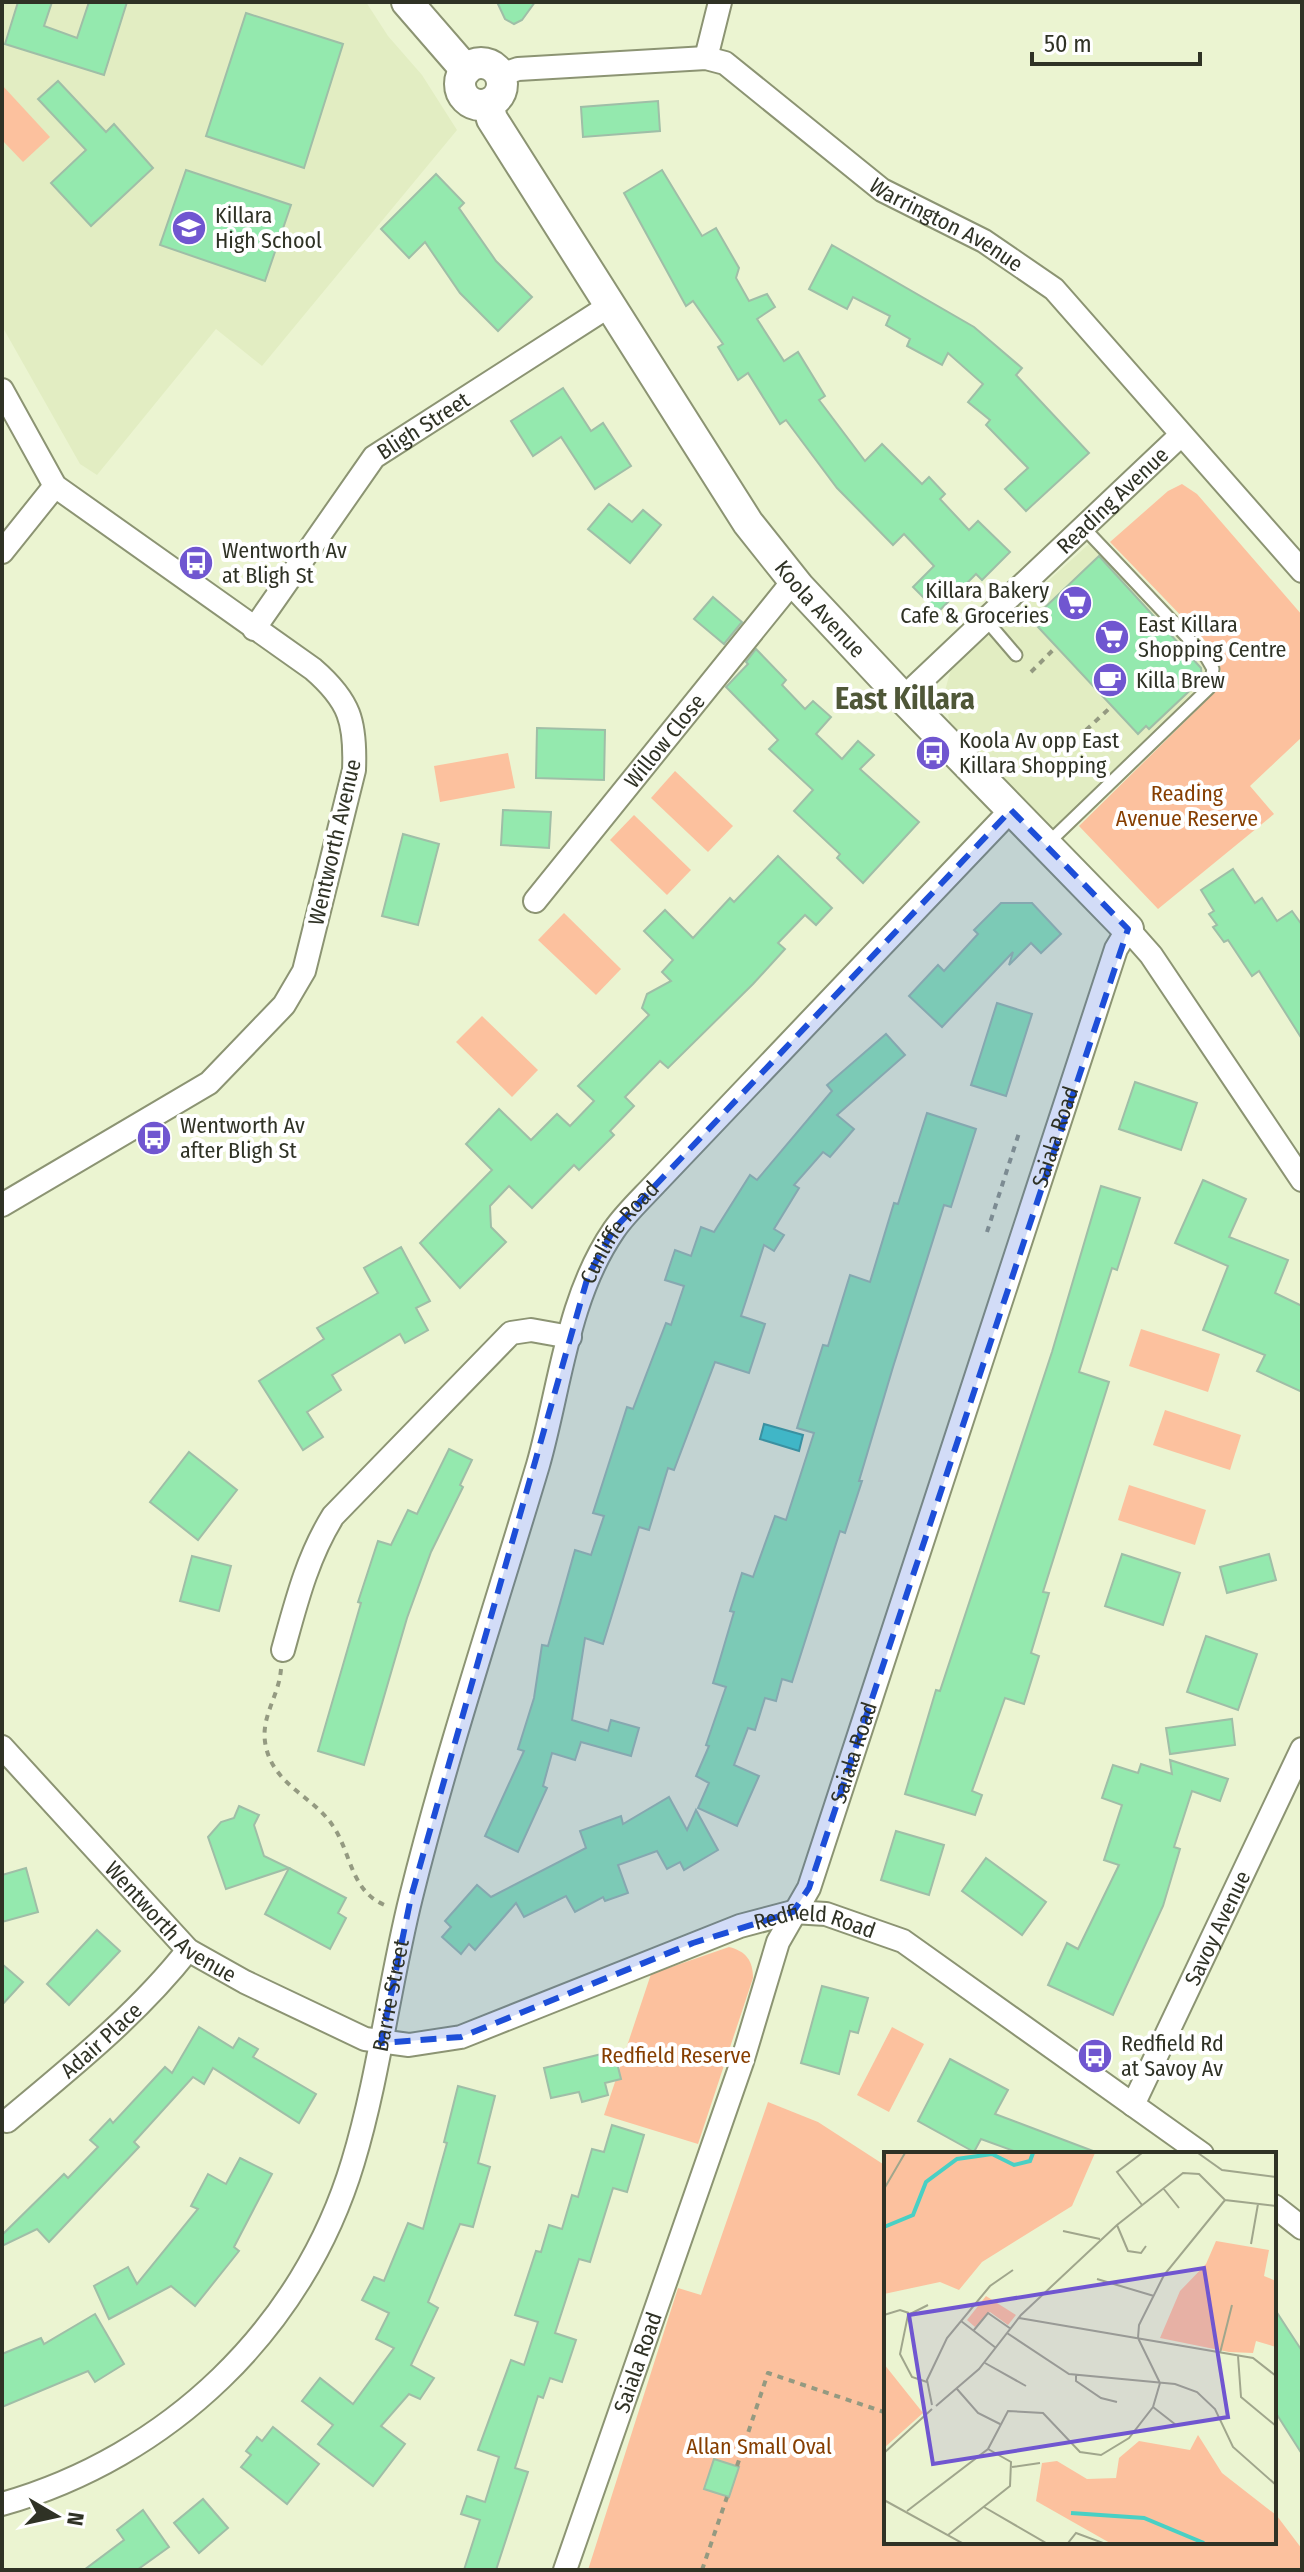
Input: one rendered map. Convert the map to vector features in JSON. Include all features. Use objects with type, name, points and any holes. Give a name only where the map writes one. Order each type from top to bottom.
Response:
[{"type":"street","points":[[407,2],[466,70]]},
{"type":"street","points":[[500,75],[518,69],[706,58],[720,2]]},
{"type":"street","name":"Warrington Avenue","points":[[706,58],[725,63],[882,190],[984,241],[1054,289],[1302,571]]},
{"type":"street","points":[[484,64],[500,75],[502,89],[488,104],[473,103],[463,94],[461,82],[466,70],[484,64]]},
{"type":"street","name":"Koola Avenue","points":[[488,104],[492,119],[748,523],[794,580],[903,698],[1151,955],[1302,1180]]},
{"type":"street","name":"Bligh Street","points":[[254,629],[374,457],[609,306]]},
{"type":"street","name":"Wentworth Avenue","points":[[2,390],[55,486],[335,688],[350,713],[356,742],[354,770],[304,971],[284,1005],[209,1083],[2,1205]]},
{"type":"street","name":"Reading Avenue","points":[[903,698],[1181,435]]},
{"type":"street","points":[[2,552],[55,486]]},
{"type":"street","name":"Willow Close","points":[[535,901],[794,580]]},
{"type":"street","name":"Cunliffe Road","points":[[570,1337],[588,1276],[614,1229],[1011,810]]},
{"type":"street","name":"Saiala Road","points":[[565,2570],[742,2062],[778,1942],[809,1888],[1116,949],[1128,929]]},
{"type":"street","points":[[283,1650],[303,1575],[316,1543],[333,1516],[511,1333],[531,1330],[570,1337]]},
{"type":"street","name":"Barrie Street","points":[[2,2504],[86,2475],[137,2445],[197,2402],[255,2344],[305,2271],[340,2197],[364,2124],[411,1897],[541,1453],[570,1337]]},
{"type":"street","name":"Wentworth Avenue","points":[[2,1747],[188,1950],[245,1982],[365,2039],[381,2043]]},
{"type":"street","name":"Savoy Avenue","points":[[1133,2105],[1302,1749]]},
{"type":"street","name":"Redfield Road","points":[[381,2043],[433,2044],[461,2037],[693,1943],[793,1912],[851,1920],[903,1941],[1199,2152]]},
{"type":"street","name":"Adair Place","points":[[7,2121],[83,2057],[170,1972],[188,1950]]},
{"type":"street","points":[[1276,2208],[1302,2228]]},
{"type":"lane","points":[[1045,846],[1209,688],[1213,669],[1206,657],[1085,529]]},
{"type":"lane","points":[[986,620],[1016,655]]},
{"type":"path","points":[[1031,672],[1056,647]]},
{"type":"path","points":[[1086,730],[1112,706]]},
{"type":"path","points":[[987,1232],[1019,1133]]},
{"type":"path","points":[[281,1675],[263,1732],[266,1751],[281,1778],[333,1826],[350,1870],[363,1889],[374,1901],[388,1906]]},
{"type":"path","points":[[737,2466],[768,2373],[884,2412]]},
{"type":"path","points":[[702,2570],[727,2497]]},
{"type":"highlighted area","points":[[1011,810],[1128,929],[809,1888],[793,1912],[693,1943],[461,2037],[381,2043],[411,1897],[570,1337],[588,1276],[614,1229]]},
{"type":"shaded area","name":"Killara High School","points":[[2,2],[366,2],[388,36],[422,75],[457,130],[262,366],[216,329],[97,475],[80,464],[2,326]]},
{"type":"shaded area","points":[[1091,542],[1203,659],[1207,669],[1205,684],[1054,832],[950,724],[944,694],[951,669]]},
{"type":"green space","points":[[2,85],[50,137],[23,162],[2,140]]},
{"type":"green space","name":"Reading Avenue Reserve","points":[[1182,484],[1197,494],[1302,615],[1302,737],[1250,786],[1274,814],[1158,909],[1079,826],[1214,693],[1221,672],[1216,652],[1110,542],[1168,491]]},
{"type":"green space","points":[[508,753],[515,788],[440,802],[434,766]]},
{"type":"green space","points":[[675,771],[733,826],[708,852],[651,798]]},
{"type":"green space","points":[[634,815],[691,870],[667,895],[610,840]]},
{"type":"green space","points":[[564,913],[621,969],[596,995],[538,940]]},
{"type":"green space","points":[[482,1016],[538,1070],[512,1097],[456,1042]]},
{"type":"green space","points":[[1141,1329],[1220,1354],[1208,1392],[1129,1366]]},
{"type":"green space","points":[[1165,1410],[1241,1435],[1230,1470],[1153,1445]]},
{"type":"green space","points":[[1129,1485],[1206,1510],[1195,1545],[1118,1520]]},
{"type":"green space","name":"Redfield Reserve","points":[[729,1947],[747,1958],[753,1978],[698,2144],[604,2115],[651,1974]]},
{"type":"green space","points":[[892,2027],[924,2044],[889,2112],[857,2095]]},
{"type":"green space","name":"Allan Small Oval","points":[[768,2102],[818,2122],[884,2165],[884,2544],[1276,2544],[1276,2515],[1302,2549],[1302,2570],[588,2570],[678,2288],[701,2295]]},
{"type":"water","points":[[764,1424],[803,1435],[799,1451],[760,1439]]},
{"type":"building","points":[[18,2],[52,2],[44,26],[77,38],[89,2],[127,2],[104,75],[5,44]]},
{"type":"building","points":[[497,2],[535,2],[522,20],[514,24],[505,19]]},
{"type":"building","points":[[246,13],[343,44],[304,168],[206,136]]},
{"type":"building","points":[[58,81],[106,132],[114,124],[153,168],[91,226],[51,183],[86,150],[38,99]]},
{"type":"building","points":[[658,101],[660,131],[583,137],[581,107]]},
{"type":"building","points":[[186,170],[291,205],[265,281],[160,245]]},
{"type":"building","points":[[662,170],[702,236],[716,228],[739,268],[736,278],[749,301],[767,294],[775,307],[757,319],[784,361],[798,352],[825,396],[819,400],[865,461],[882,444],[922,484],[929,477],[945,494],[940,499],[969,530],[978,521],[1010,552],[982,580],[976,574],[938,612],[913,587],[934,566],[904,534],[893,545],[837,488],[786,420],[780,424],[748,373],[738,380],[718,347],[723,344],[693,301],[686,306],[624,193]]},
{"type":"building","points":[[436,174],[464,203],[459,208],[496,261],[532,297],[498,331],[460,293],[425,242],[409,258],[381,229]]},
{"type":"building","points":[[832,245],[974,327],[1022,368],[1016,375],[1089,453],[1026,511],[1005,489],[1028,468],[986,425],[990,420],[968,402],[983,384],[948,353],[942,365],[907,346],[910,339],[886,325],[890,316],[853,297],[847,309],[809,289]]},
{"type":"building","points":[[563,388],[591,431],[603,423],[631,466],[595,489],[561,437],[533,456],[511,421]]},
{"type":"building","points":[[609,504],[632,522],[643,510],[661,525],[630,563],[588,529]]},
{"type":"building","name":"East Killara Shopping Centre","points":[[1099,556],[1201,668],[1202,679],[1149,729],[1146,726],[1138,734],[1038,627],[1045,620],[1039,613]]},
{"type":"building","points":[[713,597],[742,622],[724,644],[694,619]]},
{"type":"building","points":[[756,649],[786,680],[782,685],[805,709],[813,701],[831,717],[816,734],[842,759],[858,741],[874,755],[860,769],[919,822],[863,883],[837,858],[840,854],[794,811],[813,790],[769,749],[778,740],[726,687],[748,664],[746,662]]},
{"type":"building","points":[[537,728],[605,730],[604,780],[536,778]]},
{"type":"building","points":[[503,810],[551,812],[549,848],[501,845]]},
{"type":"building","points":[[403,834],[439,844],[418,925],[382,916]]},
{"type":"building","points":[[778,856],[832,908],[816,925],[805,915],[778,943],[785,949],[753,984],[668,1068],[660,1061],[625,1097],[634,1106],[610,1131],[614,1135],[579,1170],[574,1165],[532,1208],[509,1186],[490,1206],[491,1227],[506,1242],[460,1288],[420,1243],[492,1170],[466,1144],[499,1109],[531,1140],[557,1114],[570,1126],[594,1101],[578,1086],[649,1015],[642,1008],[647,994],[671,981],[662,972],[673,960],[644,931],[665,910],[693,938],[730,898],[734,902]]},
{"type":"building","points":[[1233,869],[1255,903],[1262,898],[1277,921],[1292,911],[1302,925],[1302,1039],[1259,971],[1252,976],[1228,940],[1224,942],[1213,927],[1217,925],[1209,914],[1214,911],[1201,890]]},
{"type":"building","points":[[1001,903],[1032,903],[1061,934],[1041,953],[1031,943],[1009,965],[1013,952],[942,1027],[909,996],[938,965],[944,971],[978,934],[974,930]]},
{"type":"building","points":[[997,1003],[1032,1014],[1006,1096],[971,1085]]},
{"type":"building","points":[[886,1034],[905,1055],[837,1115],[854,1129],[830,1157],[823,1152],[794,1185],[799,1188],[774,1229],[784,1235],[774,1251],[764,1245],[741,1316],[765,1324],[749,1373],[715,1362],[674,1470],[668,1468],[649,1530],[639,1527],[603,1644],[585,1638],[572,1720],[608,1731],[611,1720],[639,1728],[631,1756],[581,1742],[575,1760],[552,1753],[543,1786],[547,1788],[518,1852],[485,1836],[524,1751],[518,1749],[534,1698],[542,1645],[548,1646],[575,1550],[591,1555],[604,1516],[593,1513],[627,1407],[633,1409],[666,1323],[671,1325],[684,1286],[665,1280],[675,1250],[691,1256],[701,1227],[714,1232],[750,1175],[757,1180],[832,1091],[827,1085]]},
{"type":"building","points":[[1135,1082],[1197,1103],[1181,1150],[1119,1129]]},
{"type":"building","points":[[927,1113],[976,1129],[951,1207],[944,1205],[859,1481],[862,1481],[845,1533],[840,1531],[792,1682],[782,1679],[776,1701],[765,1698],[755,1730],[748,1728],[734,1765],[759,1776],[737,1826],[698,1808],[709,1783],[696,1776],[709,1746],[706,1745],[726,1687],[713,1683],[734,1612],[730,1611],[742,1573],[753,1577],[775,1516],[786,1520],[814,1433],[797,1428],[823,1345],[828,1346],[850,1275],[870,1282],[894,1203],[898,1204]]},
{"type":"building","points":[[1203,1180],[1246,1199],[1229,1237],[1288,1260],[1275,1293],[1302,1306],[1302,1392],[1257,1371],[1265,1355],[1203,1330],[1228,1266],[1175,1243]]},
{"type":"building","points":[[1101,1186],[1140,1198],[1117,1270],[1112,1268],[1079,1372],[1109,1382],[1043,1592],[1049,1593],[1031,1653],[1039,1656],[1024,1704],[1005,1698],[972,1791],[982,1795],[975,1815],[905,1794],[936,1690],[940,1691],[1052,1352]]},
{"type":"building","points":[[401,1247],[430,1301],[416,1308],[428,1330],[405,1343],[400,1334],[332,1375],[341,1390],[307,1412],[323,1437],[303,1450],[259,1381],[324,1339],[317,1328],[378,1293],[364,1268]]},
{"type":"building","points":[[449,1449],[472,1460],[460,1485],[463,1487],[431,1552],[407,1618],[364,1765],[318,1751],[361,1603],[358,1602],[378,1541],[391,1545],[408,1510],[417,1514]]},
{"type":"building","points":[[189,1452],[237,1490],[198,1540],[150,1502]]},
{"type":"building","points":[[1122,1554],[1180,1573],[1163,1625],[1105,1606]]},
{"type":"building","points":[[1269,1554],[1276,1580],[1227,1593],[1220,1567]]},
{"type":"building","points":[[192,1556],[231,1566],[219,1611],[180,1601]]},
{"type":"building","points":[[1206,1636],[1257,1654],[1238,1710],[1187,1692]]},
{"type":"building","points":[[1232,1719],[1235,1745],[1170,1754],[1166,1728]]},
{"type":"building","points":[[1170,1760],[1228,1779],[1220,1801],[1192,1791],[1174,1847],[1180,1849],[1163,1906],[1113,2015],[1048,1985],[1067,1943],[1078,1949],[1119,1865],[1104,1860],[1122,1805],[1102,1798],[1113,1765],[1138,1773],[1141,1764],[1172,1774]]},
{"type":"building","points":[[669,1797],[687,1830],[696,1810],[718,1850],[684,1870],[680,1862],[667,1869],[657,1851],[618,1865],[628,1893],[605,1901],[603,1897],[575,1912],[566,1896],[524,1917],[516,1903],[475,1950],[469,1944],[461,1954],[442,1937],[451,1927],[445,1921],[477,1885],[491,1897],[586,1848],[580,1831],[621,1816],[623,1824]]},
{"type":"building","points":[[239,1806],[259,1815],[254,1825],[264,1856],[289,1868],[226,1889],[208,1837],[221,1822],[234,1818]]},
{"type":"building","points":[[896,1831],[944,1845],[929,1895],[881,1880]]},
{"type":"building","points":[[986,1858],[1046,1902],[1022,1935],[962,1891]]},
{"type":"building","points":[[26,1868],[38,1912],[2,1922],[2,1875]]},
{"type":"building","points":[[289,1868],[346,1898],[338,1913],[346,1918],[330,1949],[265,1914]]},
{"type":"building","points":[[97,1930],[120,1951],[69,2005],[47,1984]]},
{"type":"building","points":[[2,1964],[23,1982],[2,2005]]},
{"type":"building","points":[[822,1986],[868,1998],[858,2033],[850,2031],[839,2074],[801,2063]]},
{"type":"building","points":[[199,2027],[233,2048],[239,2038],[258,2049],[253,2057],[316,2094],[299,2123],[213,2068],[204,2084],[193,2077],[134,2142],[139,2147],[49,2242],[37,2229],[2,2246],[2,2235],[64,2174],[68,2178],[98,2147],[90,2140],[110,2119],[113,2123],[165,2067],[172,2073]]},
{"type":"building","points":[[614,2051],[621,2079],[605,2083],[608,2095],[582,2102],[579,2092],[551,2098],[544,2068]]},
{"type":"building","points":[[950,2059],[1008,2090],[995,2114],[1096,2152],[1017,2152],[981,2139],[974,2152],[918,2121]]},
{"type":"building","points":[[458,2086],[495,2096],[478,2163],[490,2167],[473,2227],[460,2224],[428,2302],[438,2308],[411,2365],[434,2378],[420,2399],[409,2394],[381,2426],[405,2444],[373,2486],[318,2444],[333,2425],[302,2401],[320,2378],[353,2404],[394,2348],[376,2339],[389,2313],[362,2300],[374,2277],[384,2281],[408,2223],[423,2229],[447,2143],[444,2142]]},
{"type":"building","points":[[612,2125],[644,2135],[627,2192],[613,2188],[590,2262],[579,2259],[555,2333],[576,2340],[562,2382],[550,2378],[543,2398],[538,2396],[515,2468],[528,2472],[496,2570],[464,2570],[480,2520],[461,2514],[467,2496],[485,2502],[499,2457],[478,2450],[511,2360],[524,2365],[538,2322],[515,2315],[536,2251],[541,2252],[549,2225],[562,2229],[572,2195],[578,2197],[592,2149],[604,2152]]},
{"type":"building","points":[[240,2158],[272,2174],[234,2247],[239,2251],[195,2306],[171,2286],[109,2319],[94,2286],[128,2267],[137,2284],[198,2209],[191,2206],[208,2174],[226,2184]]},
{"type":"building","points":[[1276,2311],[1302,2351],[1302,2454],[1276,2413]]},
{"type":"building","points":[[95,2314],[124,2364],[95,2382],[88,2371],[2,2407],[2,2354],[41,2338],[44,2344]]},
{"type":"building","points":[[273,2427],[319,2464],[287,2504],[241,2467],[251,2455],[246,2451],[257,2437],[262,2441]]},
{"type":"building","points":[[714,2459],[739,2467],[729,2497],[704,2489]]},
{"type":"building","points":[[203,2499],[228,2528],[199,2553],[174,2523]]},
{"type":"building","points":[[143,2510],[169,2547],[137,2570],[84,2570],[124,2540],[117,2530]]},
{"type":"place","name":"Killara High School","points":[[189,228]]},
{"type":"place","name":"Wentworth Av at Bligh St","points":[[196,563]]},
{"type":"place","name":"Killara Bakery Cafe & Groceries","points":[[1075,603]]},
{"type":"place","name":"East Killara Shopping Centre","points":[[1112,637]]},
{"type":"place","name":"Killa Brew","points":[[1110,680]]},
{"type":"place","name":"Koola Av opp East Killara Shopping","points":[[933,753]]},
{"type":"place","name":"Wentworth Av after Bligh St","points":[[154,1138]]},
{"type":"place","name":"Redfield Rd at Savoy Av","points":[[1095,2056]]},
{"type":"district","name":"East Killara","points":[[905,699]]}]
